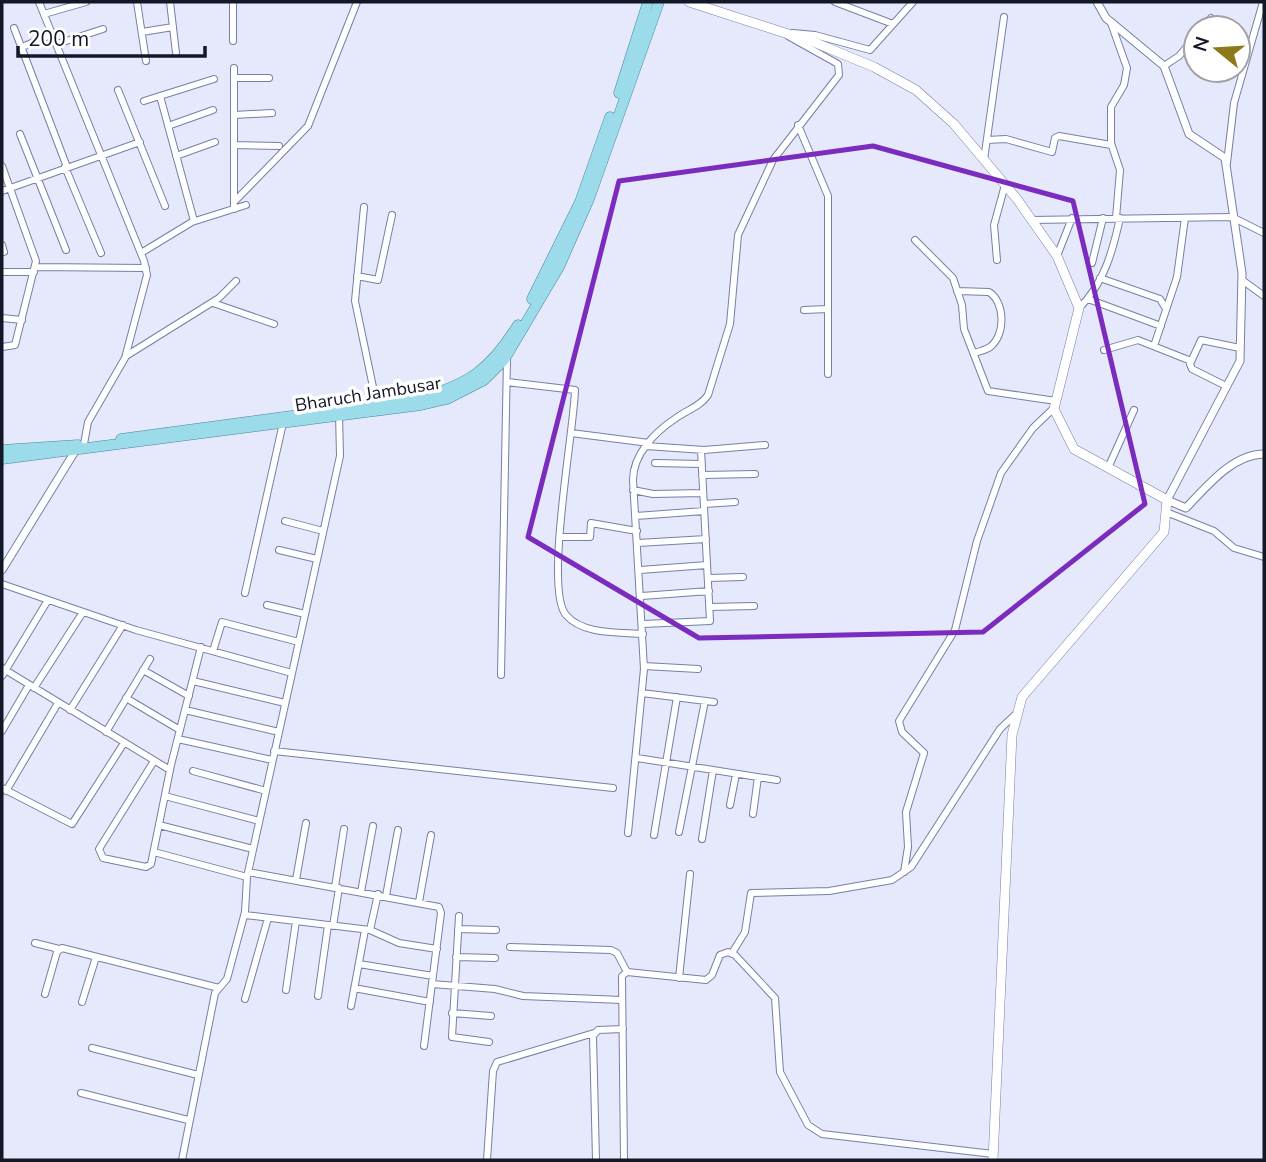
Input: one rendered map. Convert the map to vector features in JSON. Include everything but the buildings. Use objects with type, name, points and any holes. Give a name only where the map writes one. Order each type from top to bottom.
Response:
[{"type":"main road","name":"Bharuch Jambusar","points":[[496,364],[536,294],[580,202],[648,2]]},
{"type":"main road","name":"Bharuch Jambusar","points":[[2,455],[378,407],[450,390],[496,364],[507,356],[555,273],[589,199],[659,2]]},
{"type":"main road","points":[[689,2],[699,3],[816,43],[874,67],[916,90],[954,124],[1005,185],[1057,256],[1079,307],[1055,404],[1074,449],[1167,500],[1164,533],[1022,697],[1012,735],[993,1157]]},
{"type":"main road","name":"Bharuch Jambusar","points":[[186,433],[283,423],[339,412]]},
{"type":"street","points":[[2,570],[80,447],[88,422],[126,356],[146,282],[146,268],[141,253],[40,2]]},
{"type":"street","points":[[44,14],[86,2]]},
{"type":"street","points":[[137,2],[146,61]]},
{"type":"street","points":[[170,2],[176,52]]},
{"type":"street","points":[[233,2],[233,41]]},
{"type":"street","points":[[234,206],[308,126],[357,2]]},
{"type":"street","points":[[835,2],[893,24]]},
{"type":"street","points":[[784,32],[815,35],[869,50],[913,2]]},
{"type":"street","points":[[1097,2],[1111,21],[1164,66],[1189,134],[1220,154],[1227,163]]},
{"type":"street","points":[[1264,2],[1234,103],[1227,163],[1242,280],[1240,361],[1167,500],[1186,508],[1211,482],[1249,454],[1264,454]]},
{"type":"street","points":[[984,160],[1004,17]]},
{"type":"street","points":[[1079,307],[1088,299],[1100,278],[1114,245],[1118,218],[1120,170],[1111,145],[1111,107],[1124,85],[1127,66],[1111,21]]},
{"type":"street","points":[[142,32],[173,27]]},
{"type":"street","points":[[15,28],[101,253]]},
{"type":"street","points":[[57,44],[103,29]]},
{"type":"street","points":[[628,833],[644,666],[634,490],[635,461],[672,420],[702,402],[708,394],[730,324],[737,237],[772,163],[823,97],[840,69],[838,64],[795,42],[784,32]]},
{"type":"street","points":[[22,47],[52,34]]},
{"type":"street","points":[[1164,66],[1182,54]]},
{"type":"street","points":[[234,68],[234,206]]},
{"type":"street","points":[[234,78],[269,78]]},
{"type":"street","points":[[144,101],[214,79]]},
{"type":"street","points":[[118,90],[164,206]]},
{"type":"street","points":[[160,96],[194,221]]},
{"type":"street","points":[[168,127],[213,110]]},
{"type":"street","points":[[234,115],[272,113]]},
{"type":"street","points":[[799,127],[828,196],[828,374]]},
{"type":"street","points":[[20,134],[66,250]]},
{"type":"street","points":[[987,140],[1006,139],[1052,152],[1055,138],[1059,136],[1111,145]]},
{"type":"street","points":[[5,189],[140,142]]},
{"type":"street","points":[[176,156],[215,142]]},
{"type":"street","points":[[234,145],[279,146]]},
{"type":"street","points":[[2,166],[5,189],[35,258],[15,345],[2,347]]},
{"type":"street","points":[[997,260],[994,225],[1005,185]]},
{"type":"street","points":[[141,253],[194,221],[234,206],[246,205]]},
{"type":"street","points":[[364,207],[355,301],[378,407]]},
{"type":"street","points":[[357,276],[378,280],[392,215]]},
{"type":"street","points":[[1031,220],[1232,217],[1264,233]]},
{"type":"street","points":[[1057,256],[1072,218]]},
{"type":"street","points":[[1092,263],[1103,218]]},
{"type":"street","points":[[1154,346],[1177,278],[1185,218]]},
{"type":"street","points":[[915,240],[950,274],[963,307],[964,329],[988,391],[1055,404]]},
{"type":"street","points":[[2,272],[146,268]]},
{"type":"street","points":[[1100,278],[1160,299],[1166,310]]},
{"type":"street","points":[[1242,280],[1264,296]]},
{"type":"street","points":[[126,356],[213,303],[236,281]]},
{"type":"street","points":[[957,291],[989,292],[1000,302],[1002,312],[996,339],[989,348],[975,353]]},
{"type":"street","points":[[1088,299],[1161,326]]},
{"type":"street","points":[[213,303],[274,324]]},
{"type":"street","points":[[804,310],[828,309]]},
{"type":"street","points":[[2,318],[22,320]]},
{"type":"street","points":[[1226,386],[1192,369],[1191,361],[1198,342],[1203,339],[1240,348]]},
{"type":"street","points":[[1104,350],[1135,340],[1191,361]]},
{"type":"street","points":[[501,674],[507,356]]},
{"type":"street","points":[[507,382],[574,389],[560,537],[558,599],[565,614],[585,627],[643,634]]},
{"type":"street","points":[[904,872],[908,847],[906,812],[924,753],[902,732],[899,721],[955,630],[977,541],[1001,473],[1033,428],[1055,404]]},
{"type":"street","points":[[1108,468],[1134,411]]},
{"type":"street","points":[[182,1160],[215,993],[228,979],[245,915],[247,875],[340,456],[339,412]]},
{"type":"street","points":[[245,593],[283,423]]},
{"type":"street","points":[[571,433],[701,450],[765,445]]},
{"type":"street","points":[[643,624],[707,622],[710,619],[701,450]]},
{"type":"street","points":[[655,463],[702,464]]},
{"type":"street","points":[[702,475],[755,474]]},
{"type":"street","points":[[634,490],[653,494],[703,493]]},
{"type":"street","points":[[636,516],[735,502]]},
{"type":"street","points":[[1166,512],[1214,531],[1232,547],[1264,557]]},
{"type":"street","points":[[285,522],[323,531]]},
{"type":"street","points":[[560,537],[590,537],[591,523],[637,531]]},
{"type":"street","points":[[638,542],[706,539]]},
{"type":"street","points":[[279,550],[317,559]]},
{"type":"street","points":[[640,570],[707,565]]},
{"type":"street","points":[[708,579],[743,577]]},
{"type":"street","points":[[2,584],[123,625],[292,673]]},
{"type":"street","points":[[642,596],[709,591]]},
{"type":"street","points":[[48,600],[3,672],[170,770]]},
{"type":"street","points":[[267,605],[305,614]]},
{"type":"street","points":[[710,607],[754,606]]},
{"type":"street","points":[[2,731],[83,612]]},
{"type":"street","points":[[214,651],[222,622],[299,642]]},
{"type":"street","points":[[70,710],[123,625]]},
{"type":"street","points":[[154,761],[99,853],[103,858],[148,867],[154,852],[164,796],[201,648]]},
{"type":"street","points":[[106,732],[150,659]]},
{"type":"street","points":[[644,666],[698,670]]},
{"type":"street","points":[[143,670],[190,696]]},
{"type":"street","points":[[193,681],[285,703]]},
{"type":"street","points":[[642,693],[714,702]]},
{"type":"street","points":[[126,698],[180,730]]},
{"type":"street","points":[[654,835],[677,698]]},
{"type":"street","points":[[678,832],[705,701]]},
{"type":"street","points":[[58,703],[4,789],[72,824],[124,743]]},
{"type":"street","points":[[186,710],[279,732]]},
{"type":"street","points":[[627,972],[679,978],[709,978],[720,955],[732,953],[746,932],[751,893],[829,891],[892,880],[914,865],[1000,729],[1018,713]]},
{"type":"street","points":[[178,739],[272,761]]},
{"type":"street","points":[[275,751],[613,788]]},
{"type":"street","points":[[637,758],[777,780]]},
{"type":"street","points":[[702,839],[713,770]]},
{"type":"street","points":[[193,771],[266,790]]},
{"type":"street","points":[[730,805],[736,774]]},
{"type":"street","points":[[753,814],[758,777]]},
{"type":"street","points":[[164,796],[259,821]]},
{"type":"street","points":[[296,880],[306,823]]},
{"type":"street","points":[[159,825],[253,849]]},
{"type":"street","points":[[361,891],[373,826]]},
{"type":"street","points":[[318,996],[344,829]]},
{"type":"street","points":[[386,896],[398,830]]},
{"type":"street","points":[[419,901],[431,835]]},
{"type":"street","points":[[154,852],[247,875],[296,880],[437,905],[440,910],[424,1046]]},
{"type":"street","points":[[679,978],[690,874]]},
{"type":"street","points":[[351,1006],[378,894]]},
{"type":"street","points":[[245,915],[368,930],[399,943],[436,949]]},
{"type":"street","points":[[459,916],[452,1038],[489,1042]]},
{"type":"street","points":[[245,999],[268,918]]},
{"type":"street","points":[[286,990],[296,921]]},
{"type":"street","points":[[458,929],[496,930]]},
{"type":"street","points":[[35,943],[219,988]]},
{"type":"street","points":[[510,947],[611,950],[617,953],[627,972]]},
{"type":"street","points":[[45,994],[59,949]]},
{"type":"street","points":[[732,953],[775,998],[780,1072],[811,1129],[822,1134],[993,1157]]},
{"type":"street","points":[[82,1002],[96,957]]},
{"type":"street","points":[[456,957],[495,958]]},
{"type":"street","points":[[359,964],[433,976]]},
{"type":"street","points":[[624,1160],[624,1029],[621,979],[627,972]]},
{"type":"street","points":[[432,984],[495,989],[523,996],[622,1000]]},
{"type":"street","points":[[354,988],[430,1002]]},
{"type":"street","points":[[452,1013],[491,1016]]},
{"type":"street","points":[[487,1160],[493,1071],[497,1062],[594,1033],[624,1029]]},
{"type":"street","points":[[594,1033],[596,1160]]},
{"type":"street","points":[[92,1048],[198,1075]]},
{"type":"street","points":[[81,1093],[188,1121]]},
{"type":"highlighted area","points":[[873,146],[1073,201],[1145,504],[983,632],[699,638],[528,537],[619,181]]}]
